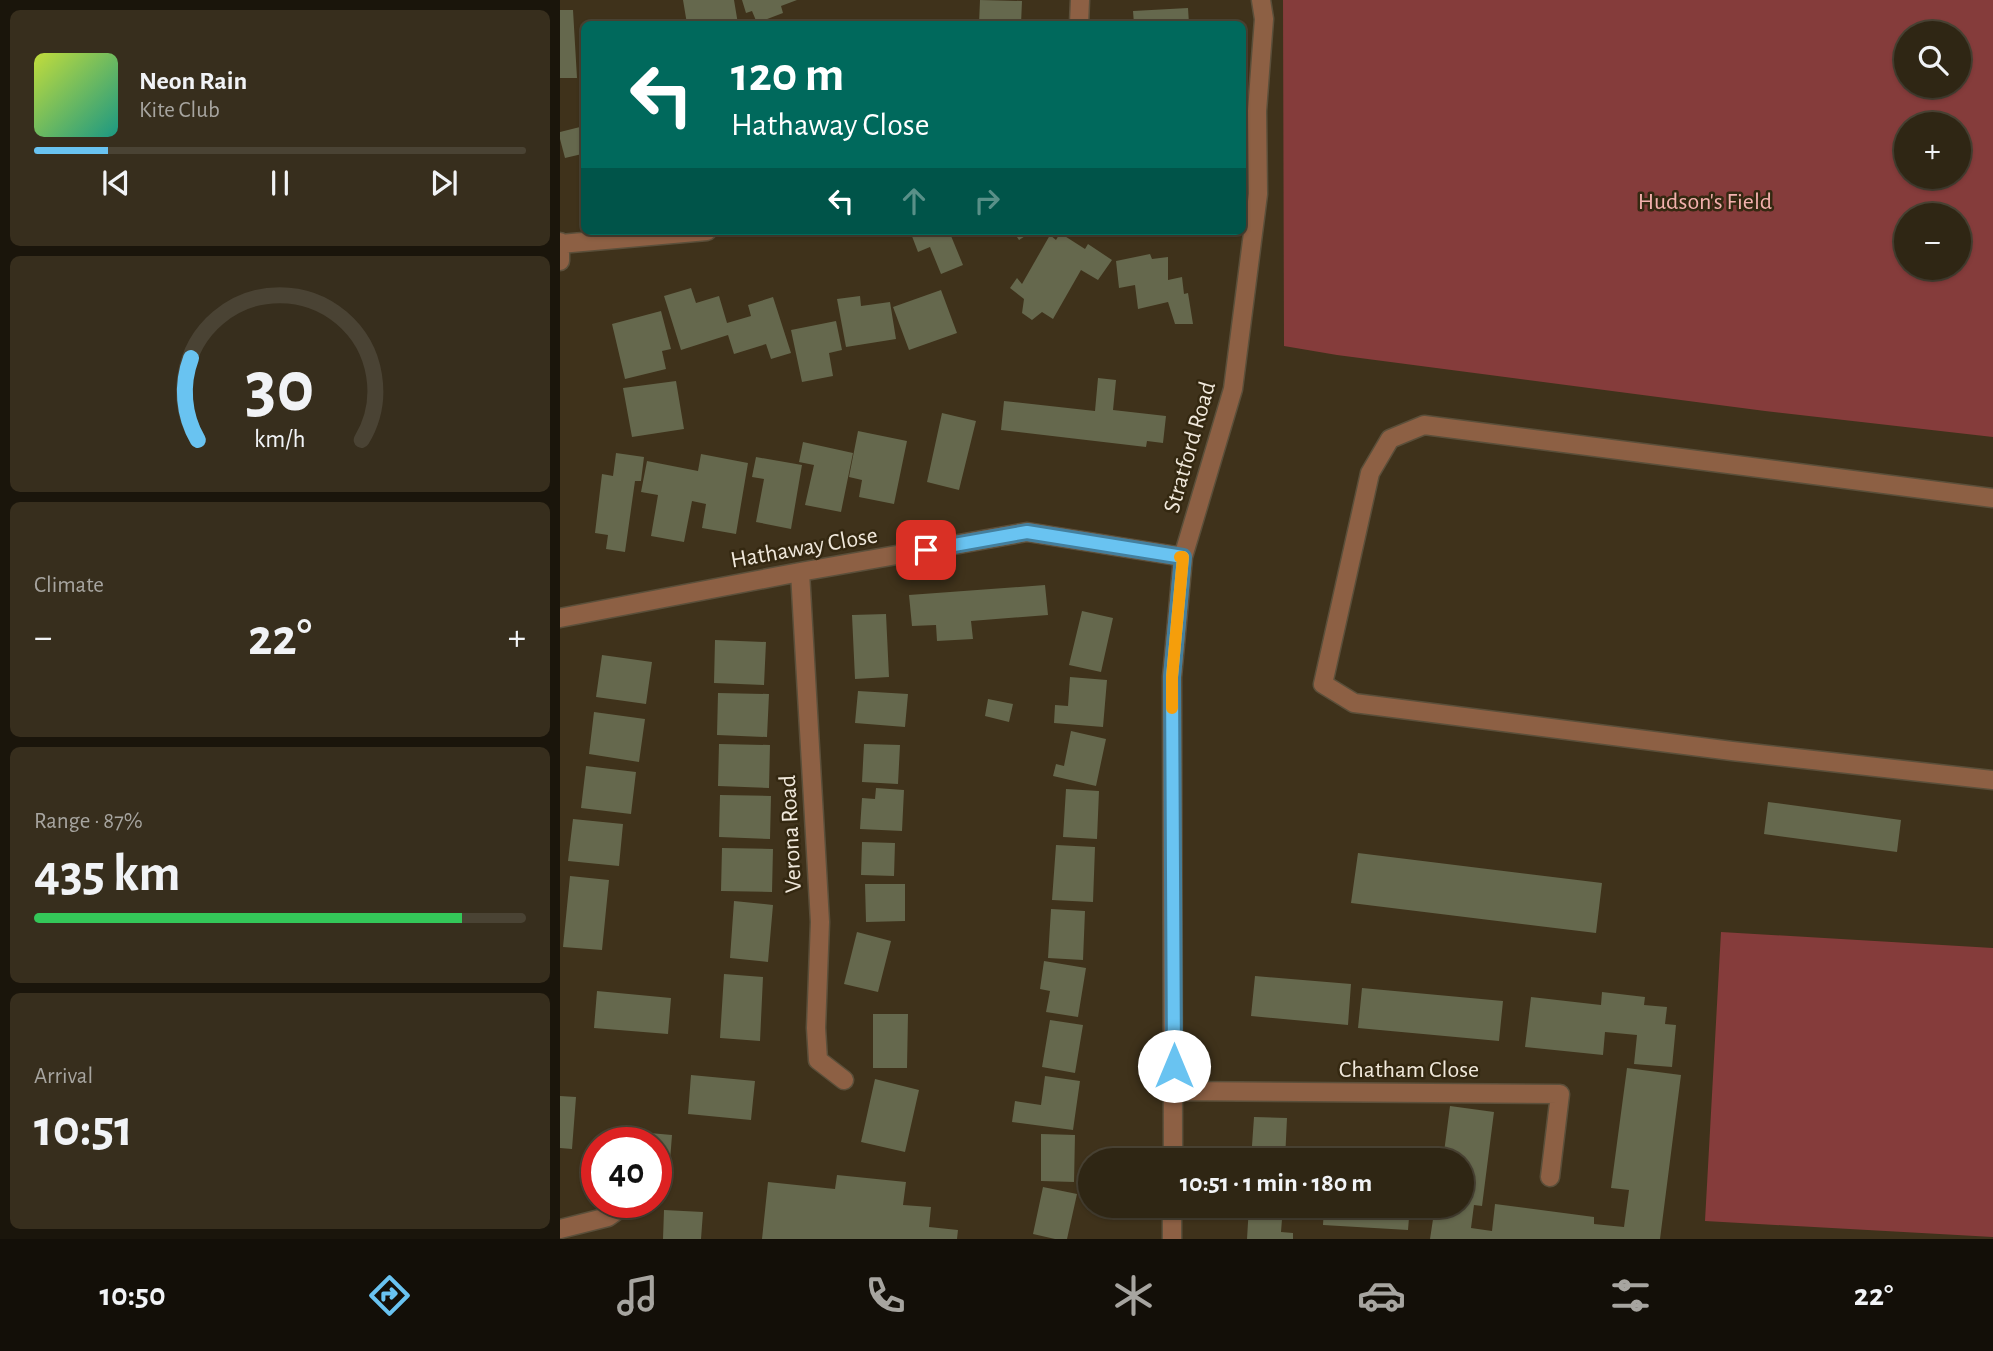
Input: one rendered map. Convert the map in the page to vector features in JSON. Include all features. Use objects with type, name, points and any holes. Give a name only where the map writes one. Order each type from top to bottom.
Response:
[{"type":"street","points":[[1079,21],[1080,0]]},
{"type":"street","name":"Stratford Road","points":[[1173,1148],[1172,677],[1183,557],[1233,389],[1264,19],[1261,0]]},
{"type":"street","points":[[560,261],[560,243],[658,235]]},
{"type":"street","points":[[1993,498],[1424,425],[1390,439],[1370,473],[1323,684],[1354,703],[1732,751],[1993,780]]},
{"type":"street","name":"Hathaway Close","points":[[560,618],[1027,532],[1183,557]]},
{"type":"street","name":"Verona Road","points":[[800,572],[820,922],[816,1028],[818,1060],[844,1080]]},
{"type":"street","name":"Chatham Close","points":[[1174,1091],[1560,1094],[1550,1177]]},
{"type":"street","points":[[560,1229],[604,1218]]},
{"type":"street","points":[[1172,1218],[1172,1239]]},
{"type":"green space","name":"Hudson's Field","points":[[1283,0],[1993,0],[1993,437],[1765,411],[1284,346]]},
{"type":"green space","points":[[1721,932],[1993,948],[1993,1237],[1705,1221]]},
{"type":"building","points":[[683,0],[734,0],[738,21],[686,21]]},
{"type":"building","points":[[742,0],[797,0],[781,6],[783,13],[762,21],[756,21],[752,11],[746,13]]},
{"type":"building","points":[[980,0],[1022,1],[1021,21],[979,21]]},
{"type":"building","points":[[1188,8],[1189,21],[1134,21],[1133,11]]},
{"type":"building","points":[[560,10],[573,10],[577,78],[560,78]]},
{"type":"building","points":[[581,127],[581,154],[565,158],[560,132]]},
{"type":"building","points":[[912,235],[951,235],[963,265],[941,274],[930,247],[918,252]]},
{"type":"building","points":[[1050,235],[1056,240],[1059,235],[1063,235],[1085,249],[1088,244],[1112,260],[1098,280],[1081,270],[1053,319],[1042,312],[1032,320],[1022,313],[1024,299],[1010,288],[1017,278],[1022,284]]},
{"type":"building","points":[[1150,254],[1152,259],[1168,257],[1168,280],[1182,277],[1184,294],[1188,293],[1193,324],[1175,324],[1168,302],[1138,309],[1135,285],[1119,288],[1116,261]]},
{"type":"building","points":[[691,288],[696,303],[719,296],[727,323],[751,316],[748,305],[773,297],[791,353],[771,359],[766,344],[734,354],[728,335],[681,350],[664,296]]},
{"type":"building","points":[[941,290],[957,333],[909,350],[893,307]]},
{"type":"building","points":[[860,296],[861,306],[890,302],[896,339],[846,347],[837,299]]},
{"type":"building","points":[[661,311],[671,349],[662,351],[666,369],[625,379],[612,324]]},
{"type":"building","points":[[836,321],[842,350],[829,353],[833,376],[802,382],[791,330]]},
{"type":"building","points":[[1098,378],[1116,380],[1113,410],[1166,416],[1163,443],[1147,441],[1146,447],[1001,430],[1004,401],[1095,411]]},
{"type":"building","points":[[676,381],[684,429],[632,437],[623,388]]},
{"type":"building","points":[[942,413],[976,421],[959,490],[927,482]]},
{"type":"building","points":[[858,431],[907,441],[894,504],[859,497],[862,480],[849,477]]},
{"type":"building","points":[[803,442],[853,453],[841,512],[805,505],[814,465],[799,462]]},
{"type":"building","points":[[616,453],[644,457],[641,481],[635,481],[625,552],[606,549],[608,535],[595,533],[602,474],[613,476]]},
{"type":"building","points":[[701,454],[748,463],[736,534],[702,528],[706,504],[692,501],[684,542],[651,536],[658,495],[641,492],[647,461],[698,471]]},
{"type":"building","points":[[756,457],[802,465],[791,529],[756,522],[764,479],[752,477]]},
{"type":"building","points":[[1045,585],[1048,615],[971,621],[973,639],[937,641],[936,625],[912,626],[909,595]]},
{"type":"building","points":[[1082,611],[1113,618],[1101,672],[1069,665]]},
{"type":"building","points":[[886,614],[889,677],[855,679],[852,615]]},
{"type":"building","points":[[715,640],[766,642],[764,685],[714,683]]},
{"type":"building","points":[[602,655],[652,662],[646,704],[596,697]]},
{"type":"building","points":[[1070,677],[1107,680],[1103,727],[1054,723],[1055,705],[1068,706]]},
{"type":"building","points":[[858,691],[908,694],[905,727],[855,723]]},
{"type":"building","points":[[718,693],[769,694],[767,737],[717,735]]},
{"type":"building","points":[[988,699],[1013,704],[1009,722],[985,716]]},
{"type":"building","points":[[594,712],[645,719],[639,762],[589,754]]},
{"type":"building","points":[[1071,731],[1106,739],[1096,786],[1053,776],[1056,764],[1064,766]]},
{"type":"building","points":[[719,744],[770,745],[769,788],[718,786]]},
{"type":"building","points":[[864,744],[900,745],[898,784],[862,782]]},
{"type":"building","points":[[586,766],[636,772],[631,814],[581,808]]},
{"type":"building","points":[[876,788],[904,790],[902,831],[860,829],[862,798],[875,799]]},
{"type":"building","points":[[1066,789],[1099,791],[1097,839],[1063,837]]},
{"type":"building","points":[[720,795],[771,796],[770,839],[719,837]]},
{"type":"building","points":[[1768,802],[1901,820],[1897,852],[1764,834]]},
{"type":"building","points":[[573,819],[623,824],[619,866],[568,861]]},
{"type":"building","points":[[862,842],[895,843],[894,876],[861,875]]},
{"type":"building","points":[[1056,845],[1095,847],[1093,902],[1052,900]]},
{"type":"building","points":[[722,848],[773,849],[772,892],[721,891]]},
{"type":"building","points":[[1358,853],[1602,883],[1596,933],[1351,903]]},
{"type":"building","points":[[570,876],[609,880],[602,950],[563,947]]},
{"type":"building","points":[[865,884],[905,884],[905,921],[866,922]]},
{"type":"building","points":[[734,901],[773,905],[768,962],[730,958]]},
{"type":"building","points":[[1051,909],[1085,911],[1083,960],[1048,958]]},
{"type":"building","points":[[857,932],[891,941],[878,992],[844,984]]},
{"type":"building","points":[[1044,961],[1086,968],[1078,1017],[1046,1012],[1050,991],[1040,989]]},
{"type":"building","points":[[724,974],[763,977],[760,1041],[720,1038]]},
{"type":"building","points":[[1255,976],[1351,984],[1348,1025],[1251,1016]]},
{"type":"building","points":[[1362,988],[1503,1001],[1499,1041],[1358,1028]]},
{"type":"building","points":[[597,991],[671,998],[668,1034],[594,1028]]},
{"type":"building","points":[[1602,992],[1645,997],[1644,1005],[1667,1007],[1665,1024],[1676,1025],[1672,1067],[1634,1064],[1637,1035],[1605,1032],[1603,1055],[1525,1047],[1531,997],[1601,1005]]},
{"type":"building","points":[[873,1014],[908,1014],[907,1068],[873,1068]]},
{"type":"building","points":[[1050,1020],[1083,1025],[1075,1073],[1042,1067]]},
{"type":"building","points":[[1627,1068],[1681,1075],[1660,1239],[1430,1239],[1433,1218],[1472,1218],[1471,1228],[1492,1231],[1495,1204],[1594,1217],[1594,1224],[1624,1227],[1629,1190],[1611,1188]]},
{"type":"building","points":[[691,1075],[755,1081],[751,1120],[688,1114]]},
{"type":"building","points":[[1045,1076],[1080,1081],[1073,1130],[1012,1122],[1015,1101],[1041,1105]]},
{"type":"building","points":[[875,1079],[919,1090],[905,1152],[861,1142]]},
{"type":"building","points":[[560,1096],[576,1097],[572,1149],[560,1148]]},
{"type":"building","points":[[1450,1106],[1494,1112],[1482,1206],[1474,1205],[1474,1148],[1445,1148]]},
{"type":"building","points":[[1254,1117],[1287,1118],[1286,1148],[1252,1148]]},
{"type":"building","points":[[1041,1134],[1075,1135],[1074,1182],[1041,1181]]},
{"type":"building","points":[[837,1175],[906,1182],[903,1205],[931,1207],[929,1227],[958,1230],[957,1239],[762,1239],[768,1182],[835,1189]]},
{"type":"building","points":[[1043,1187],[1077,1194],[1067,1239],[1033,1234]]},
{"type":"building","points":[[672,1210],[703,1212],[701,1239],[663,1239],[664,1218],[672,1218]]},
{"type":"building","points":[[1248,1218],[1282,1218],[1281,1232],[1293,1233],[1293,1239],[1247,1239]]},
{"type":"building","points":[[1323,1218],[1409,1218],[1408,1230],[1323,1225]]},
{"type":"slow traffic","points":[[1172,708],[1172,677],[1183,557],[1180,557]]},
{"type":"route","points":[[926,550],[1027,532],[1183,557],[1172,677],[1174,1066]]}]
